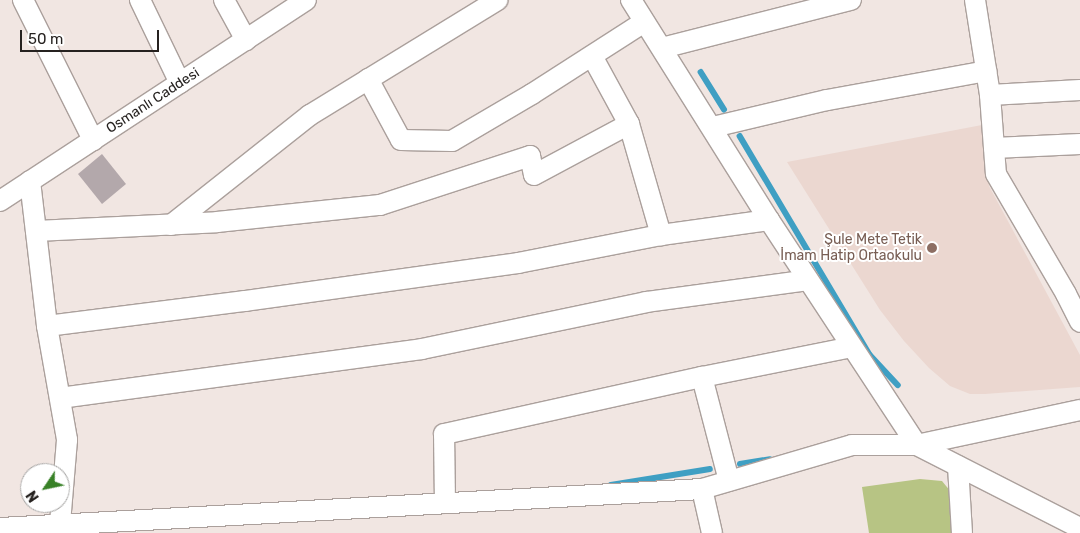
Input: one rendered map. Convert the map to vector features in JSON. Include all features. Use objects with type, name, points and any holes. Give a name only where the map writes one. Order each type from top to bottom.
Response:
[{"type":"street","points":[[22,0],[94,140]]},
{"type":"street","points":[[140,0],[180,83]]},
{"type":"street","points":[[224,0],[246,40]]},
{"type":"street","points":[[171,225],[310,115],[498,0]]},
{"type":"street","points":[[631,0],[713,127],[769,220],[917,444],[1080,528]]},
{"type":"street","points":[[662,48],[851,0]]},
{"type":"street","points":[[975,0],[990,95],[996,174],[1066,294],[1080,322]]},
{"type":"street","name":"Osmanlı Caddesi","points":[[1,198],[94,140],[303,1]]},
{"type":"street","points":[[368,79],[401,140],[452,141],[592,56],[644,22]]},
{"type":"street","points":[[592,56],[630,124],[661,235]]},
{"type":"street","points":[[713,127],[827,100],[986,71]]},
{"type":"street","points":[[990,95],[1080,90]]},
{"type":"street","points":[[36,231],[218,222],[380,205],[530,156],[534,175],[630,124]]},
{"type":"street","points":[[994,148],[1080,144]]},
{"type":"street","points":[[30,181],[47,326],[67,440],[60,524]]},
{"type":"street","points":[[47,326],[254,300],[518,263],[661,235],[769,220]]},
{"type":"street","points":[[60,398],[422,349],[646,302],[808,280]]},
{"type":"street","points":[[445,504],[444,434],[852,346]]},
{"type":"street","points":[[702,377],[729,481]]},
{"type":"street","points":[[0,528],[702,489],[852,445],[917,444],[1080,410]]},
{"type":"street","points":[[958,466],[962,533]]},
{"type":"street","points":[[702,489],[712,533]]},
{"type":"street","points":[[1059,517],[1080,516]]},
{"type":"shaded area","name":"Şule Mete Tetik İmam Hatip Ortaokulu","points":[[982,125],[989,186],[1080,355],[1080,387],[970,394],[950,386],[929,368],[904,341],[880,310],[787,162]]},
{"type":"green space","points":[[920,479],[942,481],[951,492],[955,533],[869,533],[862,487]]},
{"type":"building","points":[[102,154],[126,184],[102,204],[78,174]]},
{"type":"waterway","points":[[701,72],[724,109]]},
{"type":"waterway","points":[[740,136],[870,355],[898,385]]},
{"type":"waterway","points":[[740,464],[770,459]]},
{"type":"waterway","points":[[611,485],[710,469]]},
{"type":"place","name":"Şule Mete Tetik İmam Hatip Ortaokulu","points":[[932,248]]}]
